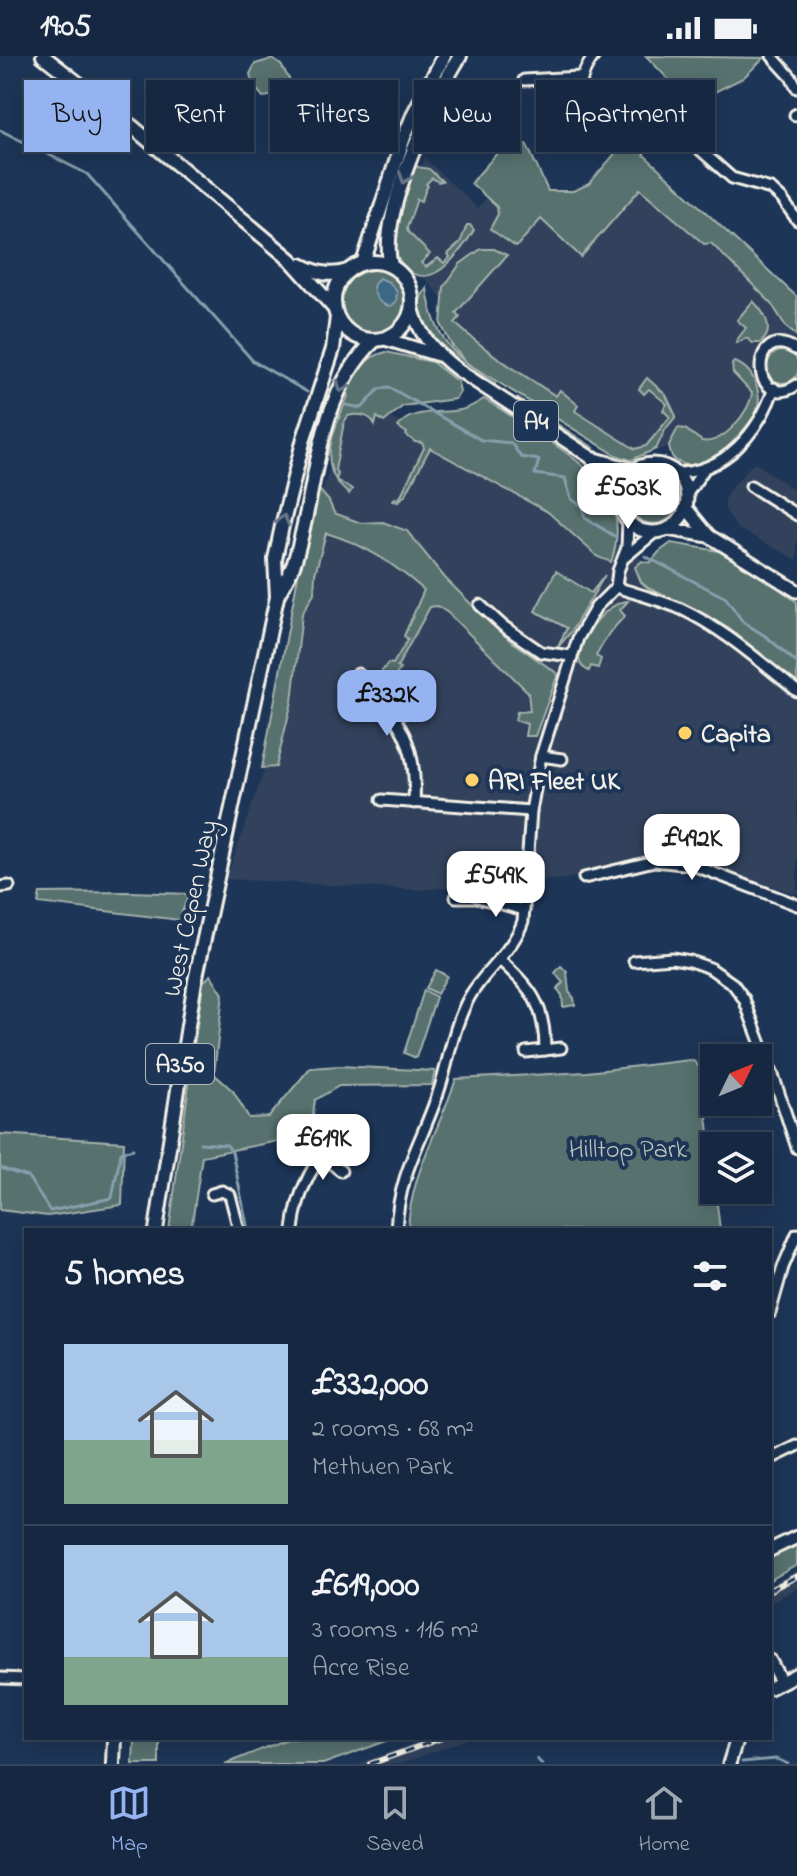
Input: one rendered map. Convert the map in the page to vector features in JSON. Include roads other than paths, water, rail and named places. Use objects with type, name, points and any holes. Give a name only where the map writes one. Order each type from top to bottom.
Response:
[{"type":"highway","points":[[43,56],[110,108],[234,216],[291,260],[351,334],[379,340],[404,326],[412,304],[409,287],[404,277],[391,266],[363,263],[348,271],[325,275],[291,260]]},
{"type":"highway","points":[[363,263],[409,124],[444,56]]},
{"type":"highway","points":[[391,266],[389,234],[402,185],[427,119],[460,56]]},
{"type":"highway","points":[[336,312],[336,287],[348,271]]},
{"type":"highway","name":"West Cepen Way","points":[[277,597],[275,559],[304,438],[333,349],[336,312]]},
{"type":"highway","name":"West Cepen Way","points":[[156,1228],[192,995],[277,597],[293,564],[322,440],[334,403],[350,369],[379,340]]},
{"type":"highway","points":[[113,1764],[114,1740]]},
{"type":"main road","name":"A4","points":[[412,304],[414,317],[438,355],[592,458],[634,470],[654,464],[665,466],[675,473]]},
{"type":"main road","name":"A4","points":[[379,340],[438,355]]},
{"type":"main road","name":"A4","points":[[592,458],[619,498],[628,520]]},
{"type":"main road","points":[[619,498],[622,486],[634,470]]},
{"type":"main road","points":[[668,529],[686,508],[687,494],[675,473]]},
{"type":"main road","points":[[686,508],[709,536],[797,591]]},
{"type":"main road","points":[[628,520],[645,531],[668,529],[709,536]]},
{"type":"main road","points":[[772,1549],[797,1537]]},
{"type":"main road","points":[[775,1684],[797,1674]]},
{"type":"main road","points":[[729,1764],[736,1740]]},
{"type":"street","points":[[580,80],[594,56]]},
{"type":"street","points":[[772,56],[797,88]]},
{"type":"street","points":[[524,80],[580,77]]},
{"type":"street","points":[[706,152],[735,180],[767,186],[797,220]]},
{"type":"street","points":[[787,206],[797,198]]},
{"type":"street","points":[[797,350],[781,344],[771,347],[763,354],[760,364],[760,374],[765,383],[774,388],[788,389],[797,385]]},
{"type":"street","points":[[687,494],[703,471],[725,458],[754,430],[769,406],[774,388]]},
{"type":"street","points":[[675,473],[703,471]]},
{"type":"street","points":[[751,486],[797,515]]},
{"type":"street","points":[[396,1228],[405,1174],[441,1087],[460,1016],[472,993],[518,935],[524,910],[531,811],[541,756],[571,656],[592,613],[616,587],[618,571],[625,557],[628,520]]},
{"type":"street","points":[[625,557],[655,532]]},
{"type":"street","points":[[616,587],[694,616],[729,638],[797,691]]},
{"type":"street","points":[[480,605],[503,626],[541,652],[571,656]]},
{"type":"street","points":[[358,674],[395,719],[415,761],[414,803]]},
{"type":"street","points":[[395,719],[419,699]]},
{"type":"street","points":[[541,756],[562,759]]},
{"type":"street","points":[[382,800],[531,811]]},
{"type":"street","points":[[584,878],[654,861],[693,865],[797,905]]},
{"type":"street","points":[[456,897],[477,897],[524,910]]},
{"type":"street","points":[[634,961],[672,958],[690,961],[710,968],[733,984],[744,999],[797,1148]]},
{"type":"street","points":[[499,959],[538,1000],[545,1050]]},
{"type":"street","points":[[526,1052],[561,1048]]},
{"type":"street","points":[[294,1228],[305,1183],[321,1155],[341,1130]]},
{"type":"street","points":[[321,1155],[341,1171]]},
{"type":"street","points":[[212,1194],[222,1191],[230,1195],[238,1228]]},
{"type":"street","points":[[772,1306],[797,1234]]},
{"type":"street","points":[[772,1458],[797,1446]]},
{"type":"street","points":[[0,1678],[24,1679]]},
{"type":"waterway","points":[[0,130],[87,174],[253,361],[307,392]]},
{"type":"waterway","points":[[346,405],[362,408],[379,389],[389,387],[481,440],[511,443],[521,457],[539,460],[535,474],[565,478],[571,499],[582,506],[585,518],[616,537]]},
{"type":"waterway","points":[[645,556],[726,598],[743,622],[767,637],[797,663]]},
{"type":"waterway","points":[[200,1143],[227,1145],[232,1152],[248,1228]]},
{"type":"waterway","points":[[0,1168],[28,1177],[50,1211],[112,1198],[121,1152],[133,1149]]},
{"type":"waterway","points":[[537,1759],[542,1764]]},
{"type":"waterway","points":[[742,1762],[777,1759],[788,1764]]},
{"type":"railway","points":[[772,1589],[797,1576]]},
{"type":"railway","points":[[370,1764],[436,1740]]},
{"type":"place","name":"Capita","points":[[685,733]]},
{"type":"place","name":"ARI Fleet UK","points":[[472,780]]},
{"type":"park label","name":"Hilltop Park","points":[[628,1148]]}]
